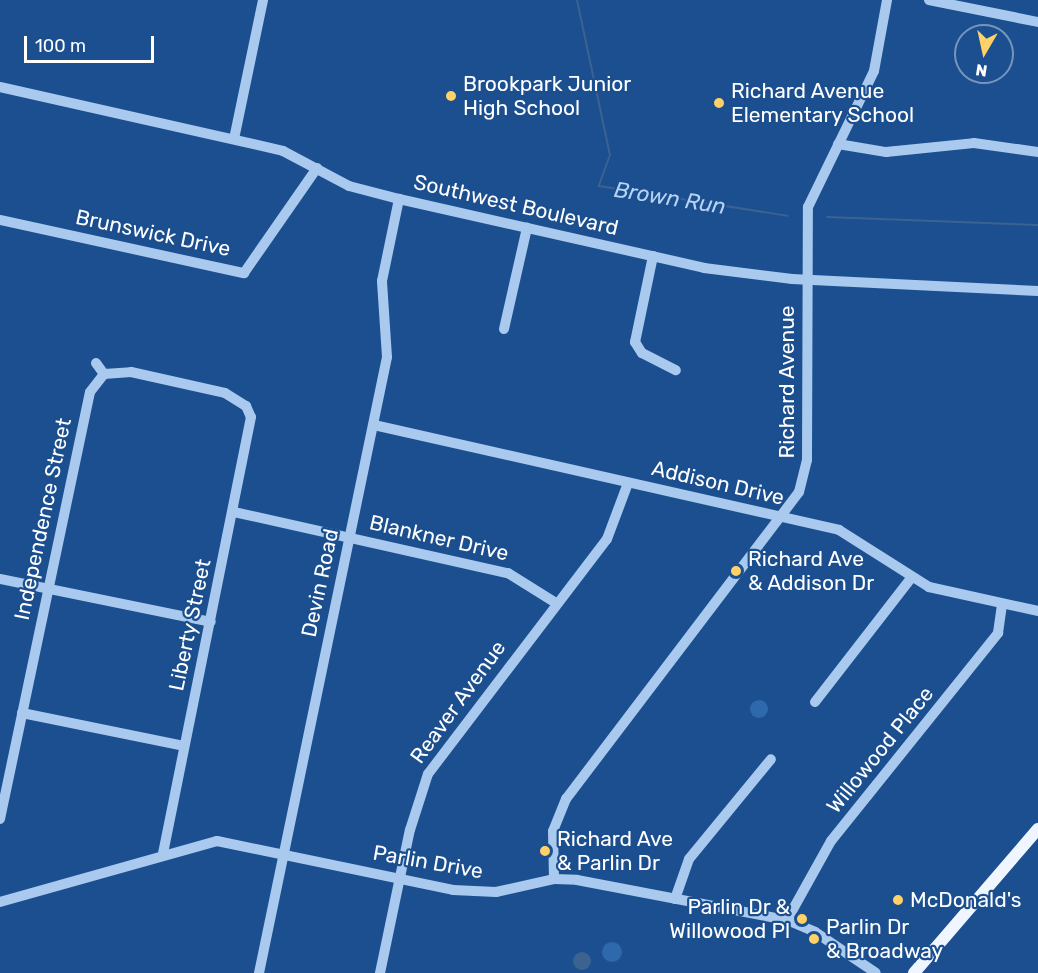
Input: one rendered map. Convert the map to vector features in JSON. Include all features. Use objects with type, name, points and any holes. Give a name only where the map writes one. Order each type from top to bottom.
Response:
[{"type":"main road","points":[[914,973],[1038,828]]},
{"type":"street","points":[[234,139],[263,0]]},
{"type":"street","name":"Richard Avenue","points":[[554,879],[553,831],[563,804],[784,518],[806,470],[808,207],[874,71],[887,0]]},
{"type":"street","points":[[929,0],[1038,22]]},
{"type":"street","name":"Southwest Boulevard","points":[[0,87],[283,151],[349,186],[399,199],[732,273],[1038,291]]},
{"type":"street","points":[[838,144],[886,152],[981,143],[1038,152]]},
{"type":"street","name":"Brunswick Drive","points":[[0,220],[244,273],[317,168]]},
{"type":"street","name":"Devin Road","points":[[259,973],[374,425],[388,347],[382,281],[399,199]]},
{"type":"street","points":[[504,329],[527,228]]},
{"type":"street","points":[[652,256],[635,342],[642,353],[676,370]]},
{"type":"street","points":[[96,363],[104,374]]},
{"type":"street","name":"Liberty Street","points":[[104,374],[118,369],[225,393],[246,406],[251,430],[163,852]]},
{"type":"street","name":"Independence Street","points":[[0,819],[90,392],[104,374]]},
{"type":"street","name":"Addison Drive","points":[[374,425],[784,518],[859,539],[912,577],[943,593],[1038,611]]},
{"type":"street","name":"Reaver Avenue","points":[[380,973],[400,878],[428,774],[615,526],[628,483]]},
{"type":"street","name":"Blankner Drive","points":[[234,512],[508,573],[556,603]]},
{"type":"street","points":[[815,702],[912,577]]},
{"type":"street","points":[[0,579],[211,622]]},
{"type":"street","name":"Willowood Place","points":[[787,920],[831,841],[998,633],[1002,605]]},
{"type":"street","points":[[22,713],[184,746]]},
{"type":"street","points":[[675,899],[689,859],[771,759]]},
{"type":"street","name":"Parlin Drive","points":[[0,902],[163,852],[217,841],[478,893],[554,879],[787,920],[815,932],[876,973]]},
{"type":"shaded area","points":[[759,700],[765,703],[768,709],[765,715],[759,718],[753,715],[750,709],[753,703]]},
{"type":"shaded area","points":[[612,942],[619,945],[622,952],[619,959],[612,962],[605,959],[602,952],[605,945]]},
{"type":"shaded area","points":[[582,952],[588,955],[591,961],[588,967],[582,970],[576,967],[573,961],[576,955]]},
{"type":"waterway","name":"Brown Run","points":[[577,0],[610,155],[599,186],[788,216]]},
{"type":"waterway","name":"Brown Run","points":[[827,217],[1038,225]]},
{"type":"place","name":"Brookpark Junior High School","points":[[451,96]]},
{"type":"place","name":"Richard Avenue Elementary School","points":[[719,103]]},
{"type":"place","name":"Richard Ave & Addison Dr","points":[[736,571]]},
{"type":"place","name":"Richard Ave & Parlin Dr","points":[[545,851]]},
{"type":"place","name":"McDonald's","points":[[898,900]]},
{"type":"place","name":"Parlin Dr & Willowood Pl","points":[[802,919]]},
{"type":"place","name":"Parlin Dr & Broadway","points":[[814,939]]}]
